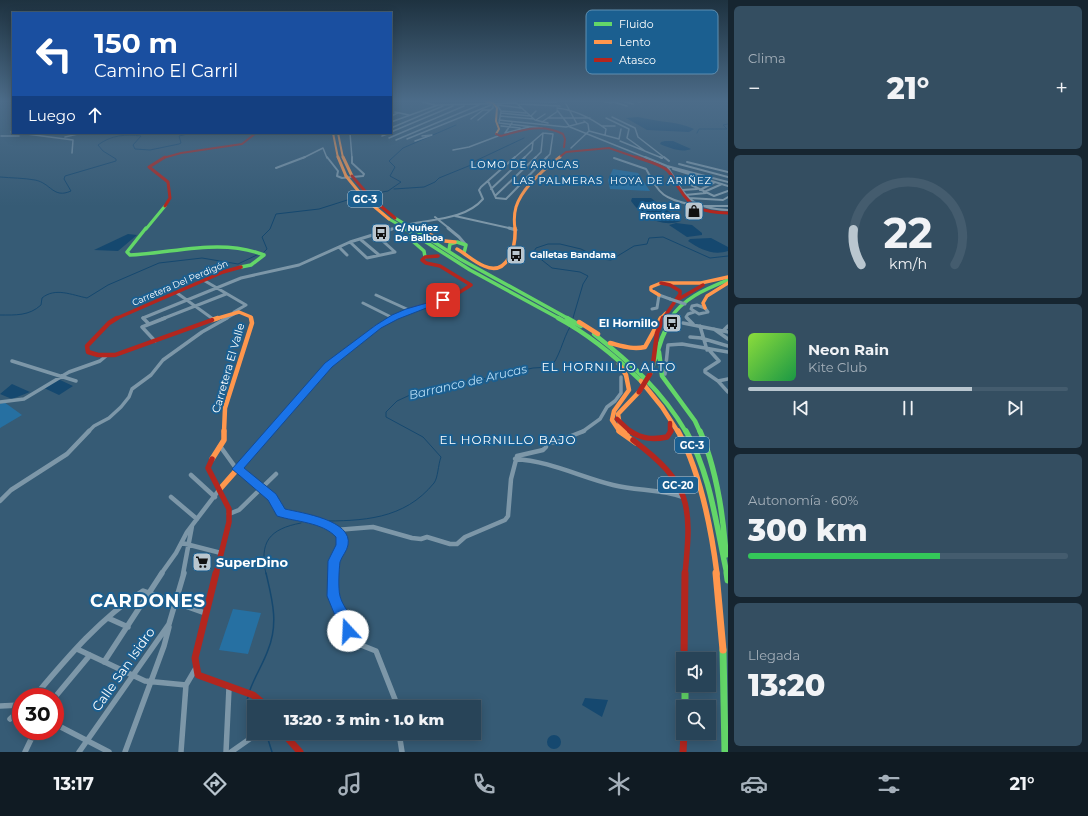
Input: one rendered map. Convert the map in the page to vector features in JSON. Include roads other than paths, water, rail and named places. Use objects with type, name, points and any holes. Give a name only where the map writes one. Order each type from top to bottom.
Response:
[{"type":"main road","name":"Carretera Del Perdigón","points":[[235,312],[124,352],[106,356],[88,352],[87,346],[109,324],[120,316],[230,270],[251,265],[264,255],[255,250],[218,246],[143,256],[128,253],[129,248],[166,205],[170,198],[168,182],[149,165],[156,160],[174,155],[226,148],[243,144],[251,136]]},
{"type":"main road","name":"GC-3","points":[[333,136],[339,162],[348,176],[364,198],[387,217],[444,255],[545,307]]},
{"type":"main road","name":"GC-3","points":[[339,136],[348,176]]},
{"type":"main road","points":[[564,136],[568,150]]},
{"type":"main road","points":[[395,218],[439,238],[456,242],[464,246],[483,266],[499,267],[513,255],[517,204],[538,179],[568,150],[608,148],[661,165],[693,205],[708,213],[728,214]]},
{"type":"main road","points":[[387,217],[424,251],[425,257],[422,259],[423,261],[431,263],[437,260]]},
{"type":"main road","name":"GC-3","points":[[387,217],[395,218],[462,260],[602,341],[643,375],[670,408],[688,435],[699,459],[710,499],[728,579]]},
{"type":"main road","points":[[456,242],[450,244],[454,248],[464,246]]},
{"type":"main road","points":[[219,490],[329,365],[378,326],[409,310],[452,297],[470,286],[470,283],[437,260],[425,257]]},
{"type":"main road","points":[[657,295],[650,287],[661,283],[701,283],[728,279]]},
{"type":"main road","points":[[676,300],[695,288],[728,279]]},
{"type":"main road","points":[[706,308],[702,303],[707,296],[728,279]]},
{"type":"main road","points":[[668,416],[672,431],[667,438],[657,441],[645,440],[632,435],[617,419],[622,409],[639,392],[650,374],[659,352],[664,328],[678,304],[700,290],[728,279]]},
{"type":"main road","points":[[653,367],[654,342],[660,321],[676,300],[680,290],[670,284],[661,283]]},
{"type":"main road","name":"Carretera El Valle","points":[[229,514],[208,468],[209,463],[224,440],[224,408],[252,323],[251,317],[247,314],[235,312]]},
{"type":"main road","points":[[602,341],[620,348],[637,350],[644,348],[648,345],[657,320],[666,313]]},
{"type":"main road","name":"GC-3","points":[[602,341],[613,355],[656,399],[680,434],[696,472],[705,508],[714,556],[725,663],[725,752]]},
{"type":"main road","points":[[659,352],[660,372],[665,382],[695,420],[709,452],[723,519],[728,579]]},
{"type":"main road","points":[[613,355],[626,374],[629,386],[627,395],[614,411],[612,420],[619,431],[636,443]]},
{"type":"main road","name":"GC-20","points":[[617,419],[619,427],[636,443],[662,463],[679,487],[689,515],[685,574],[684,652]]},
{"type":"main road","points":[[215,483],[226,481]]},
{"type":"main road","points":[[229,514],[195,658],[196,668],[198,675],[207,682],[255,694],[264,700]]},
{"type":"main road","points":[[289,740],[300,752]]},
{"type":"main road","points":[[683,752],[684,740]]},
{"type":"street","points":[[1,137],[14,136]]},
{"type":"street","points":[[50,136],[56,139],[73,140],[72,153]]},
{"type":"street","points":[[56,139],[69,136]]},
{"type":"street","points":[[276,168],[303,158],[323,148],[328,160],[338,171],[337,176],[342,178],[363,176],[364,174],[352,163],[350,136]]},
{"type":"street","points":[[389,138],[394,136]]},
{"type":"street","points":[[396,140],[406,136]]},
{"type":"street","points":[[399,139],[431,136]]},
{"type":"street","points":[[415,141],[432,136]]},
{"type":"street","points":[[453,150],[469,147],[495,136]]},
{"type":"street","points":[[488,181],[496,198],[502,200],[506,199],[551,152],[553,136]]},
{"type":"street","points":[[568,150],[584,136]]},
{"type":"street","points":[[592,136],[620,146],[679,172],[728,186]]},
{"type":"street","points":[[608,136],[670,161]]},
{"type":"street","points":[[620,136],[620,146]]},
{"type":"street","points":[[627,136],[627,138],[645,151]]},
{"type":"street","points":[[638,136],[674,163],[661,165]]},
{"type":"street","points":[[1,141],[6,137]]},
{"type":"street","points":[[407,139],[416,137]]},
{"type":"street","points":[[410,224],[430,218],[436,219],[460,213],[480,204],[483,199],[479,190],[533,142],[538,138],[543,138],[541,152],[495,196]]},
{"type":"street","points":[[491,189],[532,150],[533,142]]},
{"type":"street","points":[[614,158],[646,169],[658,192],[672,200],[693,205]]},
{"type":"street","points":[[687,162],[728,172]]},
{"type":"street","points":[[679,164],[728,177]]},
{"type":"street","points":[[661,165],[727,182]]},
{"type":"street","points":[[661,165],[677,182],[686,197],[699,206],[708,210],[728,210]]},
{"type":"street","points":[[710,177],[722,170]]},
{"type":"street","points":[[529,175],[538,179]]},
{"type":"street","points":[[526,178],[538,179]]},
{"type":"street","points":[[677,182],[685,182],[714,196],[728,191]]},
{"type":"street","points":[[682,190],[699,189],[715,182]]},
{"type":"street","points":[[672,200],[682,201],[686,197],[706,193],[727,182]]},
{"type":"street","points":[[680,186],[691,185]]},
{"type":"street","points":[[686,197],[723,200],[728,197]]},
{"type":"street","points":[[699,206],[728,206]]},
{"type":"street","points":[[452,215],[516,230]]},
{"type":"street","points":[[436,219],[464,246]]},
{"type":"street","points":[[149,324],[143,318],[244,277],[299,265],[350,242],[392,229]]},
{"type":"street","points":[[350,242],[367,258],[395,252],[375,234]]},
{"type":"street","points":[[360,239],[379,256]]},
{"type":"street","points":[[339,247],[347,256]]},
{"type":"street","points":[[0,501],[11,490],[67,454],[94,426],[109,418],[121,408],[129,397],[132,389],[151,375],[163,360],[202,332],[246,305],[205,281]]},
{"type":"street","points":[[177,293],[213,319]]},
{"type":"street","points":[[155,341],[142,327],[226,294]]},
{"type":"street","points":[[376,295],[409,310]]},
{"type":"street","points":[[652,309],[655,309],[658,305],[657,295],[691,306],[697,305],[706,308],[708,311],[705,314],[694,312],[688,314],[686,317],[690,322],[698,326],[708,351],[719,361],[705,370],[705,372],[718,381],[728,392]]},
{"type":"street","points":[[363,303],[393,318]]},
{"type":"street","points":[[691,306],[691,309],[694,312]]},
{"type":"street","points":[[683,323],[728,332]]},
{"type":"street","points":[[718,330],[728,326]]},
{"type":"street","points":[[718,330],[728,340]]},
{"type":"street","points":[[690,337],[704,339],[728,346]]},
{"type":"street","points":[[665,382],[664,371],[668,345],[680,344],[708,351],[728,352]]},
{"type":"street","points":[[0,402],[24,399],[60,376],[78,367],[100,361],[106,356]]},
{"type":"street","points":[[12,361],[76,381]]},
{"type":"street","points":[[336,530],[373,527],[412,538],[421,539],[427,536],[450,544],[457,544],[465,537],[473,536],[505,520],[508,516],[511,479],[517,456],[543,450],[546,447],[546,443],[556,442],[587,430],[590,425],[600,419],[607,407],[615,401],[621,393],[621,377]]},
{"type":"street","points":[[718,381],[728,380]]},
{"type":"street","points":[[220,446],[237,469],[272,497],[281,513],[314,520],[336,530],[342,536],[343,541],[334,561],[334,601],[346,621],[351,641],[376,651],[395,700]]},
{"type":"street","points":[[515,459],[535,460],[627,488],[666,492],[684,498]]},
{"type":"street","points":[[229,514],[239,510],[262,490],[276,474]]},
{"type":"street","points":[[191,475],[215,497]]},
{"type":"street","points":[[666,492],[679,487]]},
{"type":"street","points":[[104,662],[128,627],[148,592],[182,544],[192,526],[219,490]]},
{"type":"street","points":[[171,497],[197,519]]},
{"type":"street","name":"Calle San Isidro","points":[[79,752],[169,624],[176,602],[192,526]]},
{"type":"street","points":[[182,544],[221,553]]},
{"type":"street","points":[[41,688],[66,657],[77,649],[121,605],[143,591],[205,613]]},
{"type":"street","points":[[108,618],[128,627]]},
{"type":"street","points":[[125,752],[164,646],[169,624]]},
{"type":"street","points":[[77,649],[145,681],[186,684]]},
{"type":"street","points":[[62,688],[90,655]]},
{"type":"street","points":[[181,752],[186,684],[196,668]]},
{"type":"street","points":[[226,752],[229,688]]},
{"type":"street","points":[[0,706],[12,705]]},
{"type":"street","points":[[64,728],[109,752]]},
{"type":"street","points":[[27,751],[31,740]]},
{"type":"street","points":[[231,752],[248,740]]},
{"type":"street","points":[[400,740],[402,752]]},
{"type":"waterway","points":[[0,177],[35,180],[60,193],[71,191],[64,179],[65,176],[116,161],[116,159],[103,151],[98,145],[108,139],[118,136]]},
{"type":"waterway","points":[[141,136],[133,145],[135,149],[150,150],[179,144],[181,143],[179,136]]},
{"type":"waterway","points":[[371,194],[388,191],[401,182],[390,176],[395,167],[389,161],[403,148],[430,136]]},
{"type":"waterway","points":[[394,189],[424,187],[435,182],[439,178],[471,165],[473,162],[524,138]]},
{"type":"waterway","points":[[264,252],[267,249],[262,237],[270,229],[276,214],[319,209],[360,196]]},
{"type":"waterway","name":"Barranco de Arucas","points":[[573,318],[583,284],[588,276],[580,272],[552,268],[533,253],[536,248],[548,244],[560,244],[581,249],[601,259],[611,260],[634,246],[647,244],[649,238],[663,237],[710,258],[728,256]]},
{"type":"waterway","points":[[0,315],[22,314],[32,311],[41,305],[42,298],[52,293],[58,292],[87,298],[108,285],[159,263],[202,258],[238,264],[259,254]]},
{"type":"waterway","name":"Barranco de Arucas","points":[[320,521],[367,519],[382,516],[409,505],[434,483],[441,457],[423,437],[386,417],[386,412],[397,401],[410,395],[533,368],[550,367],[556,359],[570,327]]},
{"type":"waterway","name":"Barranco de Arucas","points":[[266,574],[264,553],[269,539],[274,533],[281,529],[301,523]]},
{"type":"waterway","name":"Barranco de Arucas","points":[[250,690],[268,650],[273,630],[273,611],[266,573]]},
{"type":"waterway","name":"Barranco de Arucas","points":[[268,740],[272,752]]},
{"type":"tunnel","points":[[394,228],[392,229],[409,224]]},
{"type":"place","name":"Autos La Frontera","points":[[694,211]]},
{"type":"place","name":"C/ Nuñez De Balboa","points":[[381,233]]},
{"type":"place","name":"Galletas Bandama","points":[[516,255]]},
{"type":"place","name":"El Hornillo","points":[[672,323]]},
{"type":"place","name":"SuperDino","points":[[202,562]]},
{"type":"district","name":"LOMO DE ARUCAS","points":[[525,164]]},
{"type":"district","name":"LAS PALMERAS","points":[[558,180]]},
{"type":"district","name":"HOYA DE ARIÑEZ","points":[[661,180]]},
{"type":"district","name":"EL HORNILLO ALTO","points":[[609,367]]},
{"type":"district","name":"EL HORNILLO BAJO","points":[[508,440]]},
{"type":"district","name":"CARDONES","points":[[148,601]]}]
